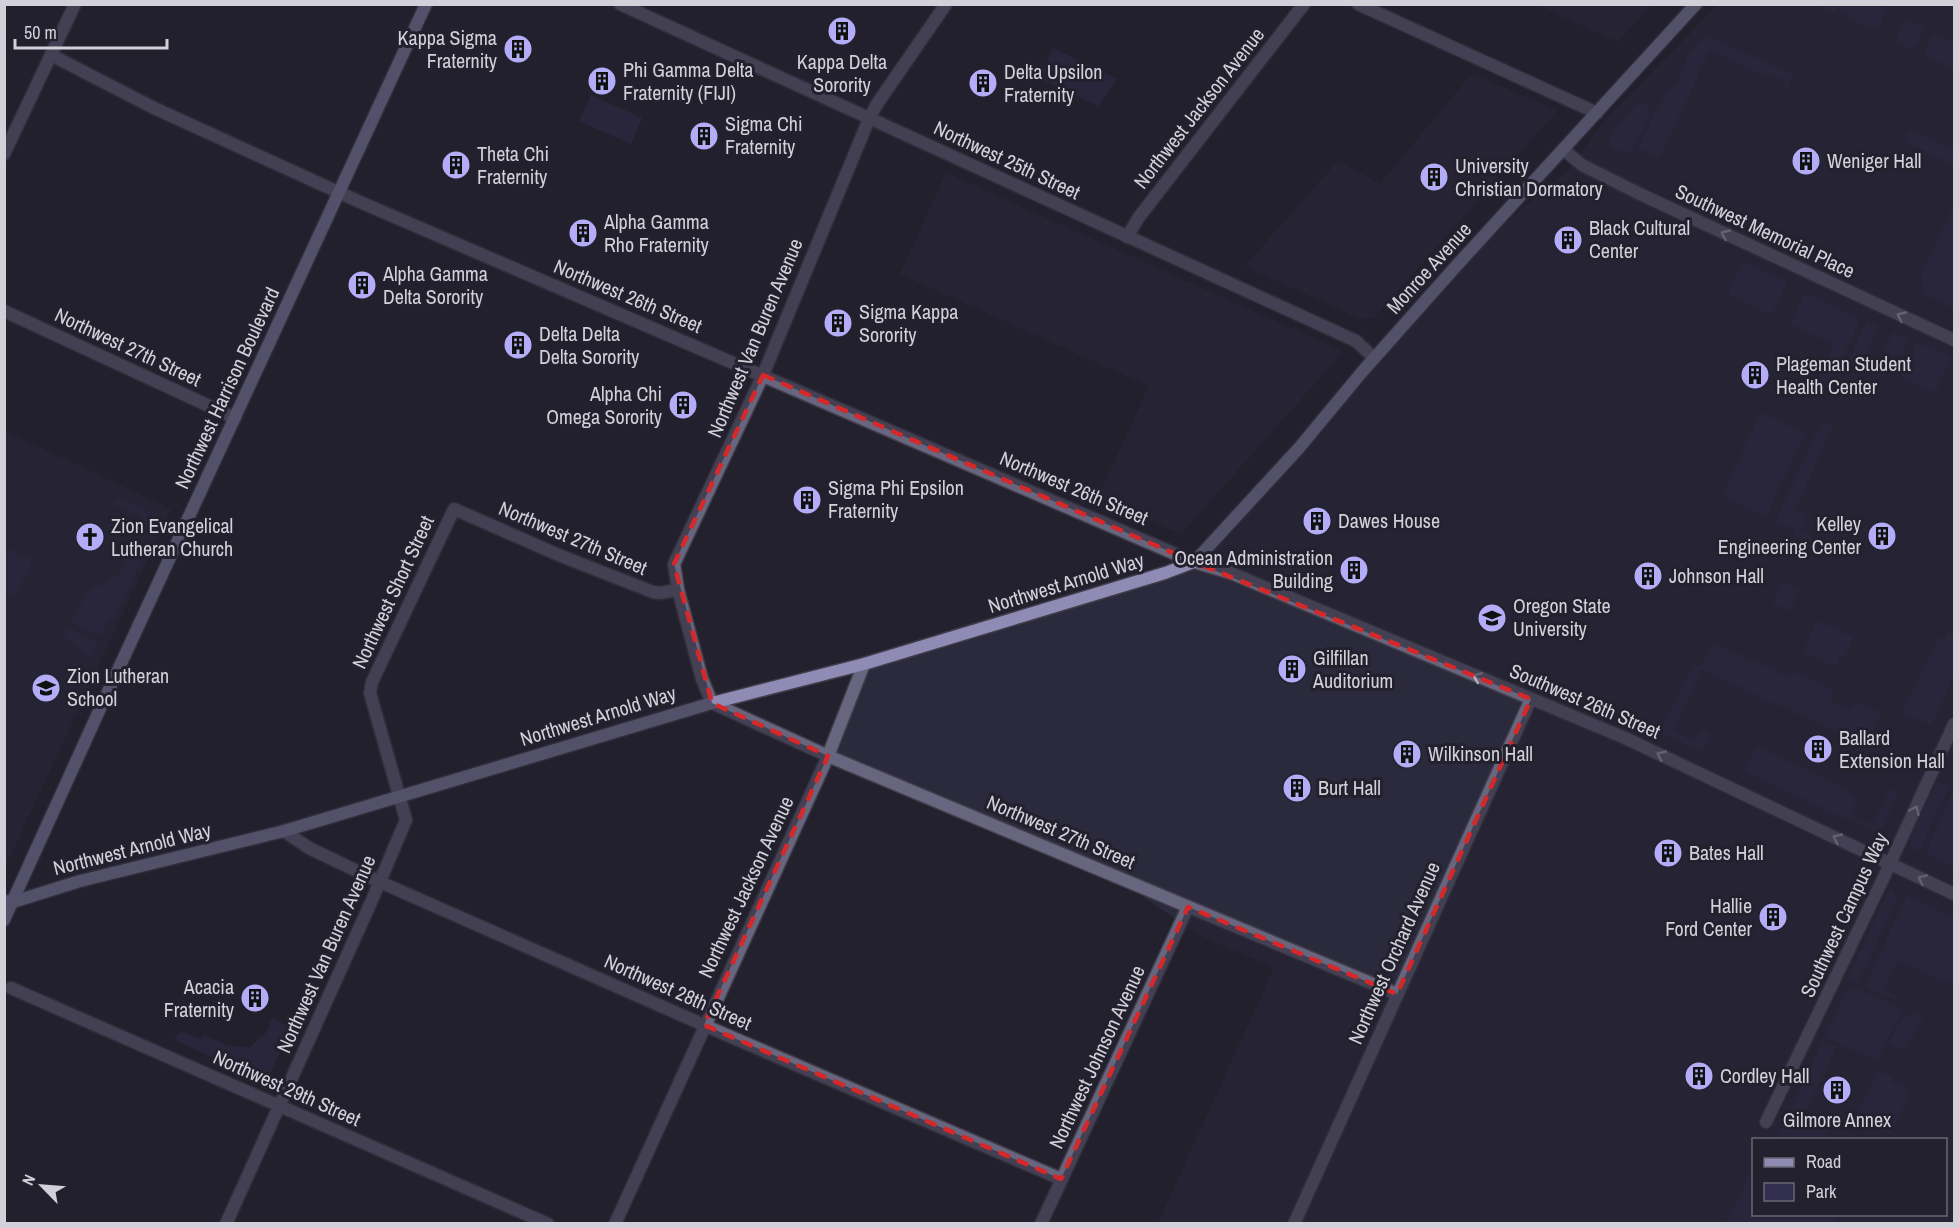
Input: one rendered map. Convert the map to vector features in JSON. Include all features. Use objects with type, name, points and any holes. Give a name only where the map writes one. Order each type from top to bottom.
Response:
[{"type":"street","points":[[4,154],[75,4]]},
{"type":"street","name":"Northwest Harrison Boulevard","points":[[4,920],[8,901],[426,4]]},
{"type":"street","name":"Northwest 25th Street","points":[[620,4],[1356,341],[1374,358]]},
{"type":"street","name":"Northwest Van Buren Avenue","points":[[712,703],[702,679],[678,590],[674,564],[763,375],[869,119],[946,4]]},
{"type":"street","name":"Northwest Jackson Avenue","points":[[1127,237],[1139,217],[1304,4]]},
{"type":"street","points":[[1358,4],[1597,113]]},
{"type":"street","name":"Monroe Avenue","points":[[1194,562],[1299,448],[1374,358],[1696,4]]},
{"type":"street","name":"Northwest 26th Street","points":[[51,55],[154,108],[339,192],[1194,562]]},
{"type":"street","name":"Southwest Memorial Place","points":[[1564,150],[1582,165],[1640,194],[1954,340]]},
{"type":"street","name":"Northwest 27th Street","points":[[4,311],[235,418]]},
{"type":"street","name":"Northwest 27th Street","points":[[454,509],[653,592],[678,590]]},
{"type":"street","name":"Northwest Short Street","points":[[400,796],[370,693],[372,682],[454,509]]},
{"type":"street","name":"Northwest Arnold Way","points":[[8,901],[80,880],[284,831],[712,703],[864,664],[1165,573],[1194,562]]},
{"type":"street","name":"Southwest 26th Street","points":[[1194,562],[1231,573],[1625,738],[1954,894]]},
{"type":"street","name":"Northwest Jackson Avenue","points":[[615,1224],[828,756],[864,664]]},
{"type":"street","name":"Northwest Orchard Avenue","points":[[1294,1224],[1531,699]]},
{"type":"street","name":"Northwest 27th Street","points":[[712,703],[828,756],[1397,994]]},
{"type":"street","name":"Southwest Campus Way","points":[[1766,1122],[1954,724]]},
{"type":"street","name":"Northwest Van Buren Avenue","points":[[226,1224],[406,820],[400,796]]},
{"type":"street","name":"Northwest 28th Street","points":[[284,831],[309,848],[380,882],[1061,1179]]},
{"type":"street","name":"Northwest Johnson Avenue","points":[[1041,1224],[1188,907]]},
{"type":"street","name":"Northwest 29th Street","points":[[11,988],[548,1224]]},
{"type":"highlighted area","points":[[763,375],[1194,562],[1531,699],[1397,994],[1188,907],[1061,1179],[704,1025],[828,756],[712,703],[674,564]]},
{"type":"shaded area","points":[[1651,4],[1618,42],[1539,5]]},
{"type":"shaded area","name":"Oregon State University","points":[[1718,5],[1954,5],[1954,1223],[1158,1223],[1274,968],[1199,935],[1092,862],[834,755],[866,666],[1194,569],[1201,555],[1458,264],[1567,171],[1606,119]]},
{"type":"shaded area","points":[[1472,74],[1552,108],[1556,110],[1555,113],[1374,318],[1360,319],[1245,266],[1338,161],[1380,184]]},
{"type":"shaded area","points":[[946,173],[1342,351],[1342,353],[1181,534],[1098,497],[1149,386],[900,274]]},
{"type":"shaded area","name":"Zion Lutheran School","points":[[5,431],[171,509],[5,867]]},
{"type":"green space","points":[[1823,4],[1873,5],[1886,10],[1879,26],[1871,29],[1847,18],[1849,12],[1837,7],[1834,13],[1822,7]]},
{"type":"green space","points":[[1905,19],[1924,28],[1915,46],[1909,48],[1896,42]]},
{"type":"green space","points":[[1934,33],[1954,43],[1954,69],[1926,55],[1925,52]]},
{"type":"green space","points":[[1705,37],[1793,75],[1787,87],[1784,85],[1786,81],[1769,73],[1767,77],[1710,50],[1659,158],[1639,148],[1656,110],[1687,66],[1686,55]]},
{"type":"green space","points":[[1053,48],[1117,79],[1098,106],[1039,78]]},
{"type":"green space","points":[[591,95],[642,118],[631,144],[579,121]]},
{"type":"green space","points":[[1640,101],[1649,109],[1649,114],[1630,154],[1611,146],[1609,139],[1617,126]]},
{"type":"green space","points":[[1910,130],[1954,151],[1954,165],[1909,144],[1911,140],[1906,138]]},
{"type":"green space","points":[[1953,207],[1954,308],[1924,294],[1921,275]]},
{"type":"green space","points":[[1743,262],[1787,282],[1771,315],[1728,294]]},
{"type":"green space","points":[[1805,293],[1860,319],[1827,388],[1816,383],[1834,344],[1791,324]]},
{"type":"green space","points":[[1867,321],[1878,326],[1858,370],[1847,364]]},
{"type":"green space","points":[[1893,332],[1909,339],[1901,355],[1896,353],[1884,378],[1873,373]]},
{"type":"green space","points":[[1917,342],[1951,358],[1935,392],[1901,377]]},
{"type":"green space","points":[[1761,413],[1805,434],[1766,516],[1722,495]]},
{"type":"green space","points":[[1822,421],[1833,426],[1795,509],[1807,515],[1799,531],[1820,541],[1821,548],[1794,535],[1796,530],[1776,521]]},
{"type":"green space","points":[[116,498],[149,513],[158,521],[150,539],[142,535],[143,531],[135,527],[138,516],[114,505]]},
{"type":"green space","points":[[138,545],[146,548],[114,618],[109,617],[101,635],[71,622],[91,587],[103,586],[108,577],[119,576],[126,559]]},
{"type":"green space","points":[[6,548],[32,560],[15,596],[5,594],[4,552]]},
{"type":"green space","points":[[1782,581],[1800,590],[1790,611],[1772,603]]},
{"type":"green space","points":[[1817,621],[1853,638],[1843,659],[1839,657],[1835,667],[1803,652]]},
{"type":"green space","points":[[68,628],[97,642],[89,657],[64,637]]},
{"type":"green space","points":[[1948,632],[1954,635],[1954,674],[1931,725],[1903,712],[1939,637],[1944,639]]},
{"type":"green space","points":[[1713,642],[1790,678],[1793,672],[1834,691],[1830,702],[1850,711],[1855,701],[1881,713],[1866,746],[1702,669],[1673,731],[1696,742],[1702,729],[1711,733],[1702,752],[1660,732],[1693,664],[1701,667]]},
{"type":"green space","points":[[1757,747],[1850,790],[1848,796],[1856,800],[1849,814],[1873,825],[1890,789],[1898,793],[1879,834],[1745,771]]},
{"type":"green space","points":[[1937,782],[1948,788],[1919,851],[1911,847],[1912,835]]},
{"type":"green space","points":[[1954,792],[1954,867],[1926,853]]},
{"type":"green space","points":[[1891,886],[1897,899],[1858,982],[1855,983],[1847,979]]},
{"type":"green space","points":[[1907,896],[1954,918],[1954,981],[1953,984],[1898,960],[1884,989],[1897,996],[1895,1000],[1865,986]]},
{"type":"green space","points":[[1854,987],[1902,1009],[1877,1061],[1825,1037],[1847,990]]},
{"type":"green space","points":[[1917,1013],[1923,1016],[1906,1050],[1890,1042],[1903,1020]]},
{"type":"green space","points":[[272,1018],[291,1028],[267,1081],[174,1040],[182,1032],[201,1039],[204,1035],[226,1045],[249,1048],[267,1032]]},
{"type":"green space","points":[[1823,1041],[1836,1047],[1803,1116],[1830,1129],[1826,1138],[1786,1138],[1779,1135]]},
{"type":"green space","points":[[1878,1071],[1893,1078],[1892,1082],[1911,1091],[1890,1134],[1861,1120],[1858,1113]]},
{"type":"green space","points":[[1752,1169],[1752,1216],[1836,1216],[1832,1223],[1727,1223]]},
{"type":"place","name":"Kappa Delta Sorority","points":[[842,31]]},
{"type":"place","name":"Kappa Sigma Fraternity","points":[[518,49]]},
{"type":"place","name":"Phi Gamma Delta Fraternity (FIJI)","points":[[602,81]]},
{"type":"place","name":"Delta Upsilon Fraternity","points":[[983,83]]},
{"type":"place","name":"Sigma Chi Fraternity","points":[[704,136]]},
{"type":"place","name":"Weniger Hall","points":[[1806,161]]},
{"type":"place","name":"Theta Chi Fraternity","points":[[456,165]]},
{"type":"place","name":"University Christian Dormatory","points":[[1434,177]]},
{"type":"place","name":"Alpha Gamma Rho Fraternity","points":[[583,233]]},
{"type":"place","name":"Black Cultural Center","points":[[1568,240]]},
{"type":"place","name":"Alpha Gamma Delta Sorority","points":[[362,285]]},
{"type":"place","name":"Sigma Kappa Sorority","points":[[838,323]]},
{"type":"place","name":"Delta Delta Delta Sorority","points":[[518,345]]},
{"type":"place","name":"Plageman Student Health Center","points":[[1755,375]]},
{"type":"place","name":"Alpha Chi Omega Sorority","points":[[683,405]]},
{"type":"place","name":"Sigma Phi Epsilon Fraternity","points":[[807,500]]},
{"type":"place","name":"Dawes House","points":[[1317,521]]},
{"type":"place","name":"Kelley Engineering Center","points":[[1882,536]]},
{"type":"place","name":"Zion Evangelical Lutheran Church","points":[[90,537]]},
{"type":"place","name":"Ocean Administration Building","points":[[1354,570]]},
{"type":"place","name":"Johnson Hall","points":[[1648,576]]},
{"type":"place","name":"Oregon State University","points":[[1492,618]]},
{"type":"place","name":"Gilfillan Auditorium","points":[[1292,669]]},
{"type":"place","name":"Zion Lutheran School","points":[[46,688]]},
{"type":"place","name":"Ballard Extension Hall","points":[[1818,749]]},
{"type":"place","name":"Wilkinson Hall","points":[[1407,754]]},
{"type":"place","name":"Burt Hall","points":[[1297,788]]},
{"type":"place","name":"Bates Hall","points":[[1668,853]]},
{"type":"place","name":"Hallie Ford Center","points":[[1773,917]]},
{"type":"place","name":"Acacia Fraternity","points":[[255,998]]},
{"type":"place","name":"Cordley Hall","points":[[1699,1076]]},
{"type":"place","name":"Gilmore Annex","points":[[1837,1090]]}]
